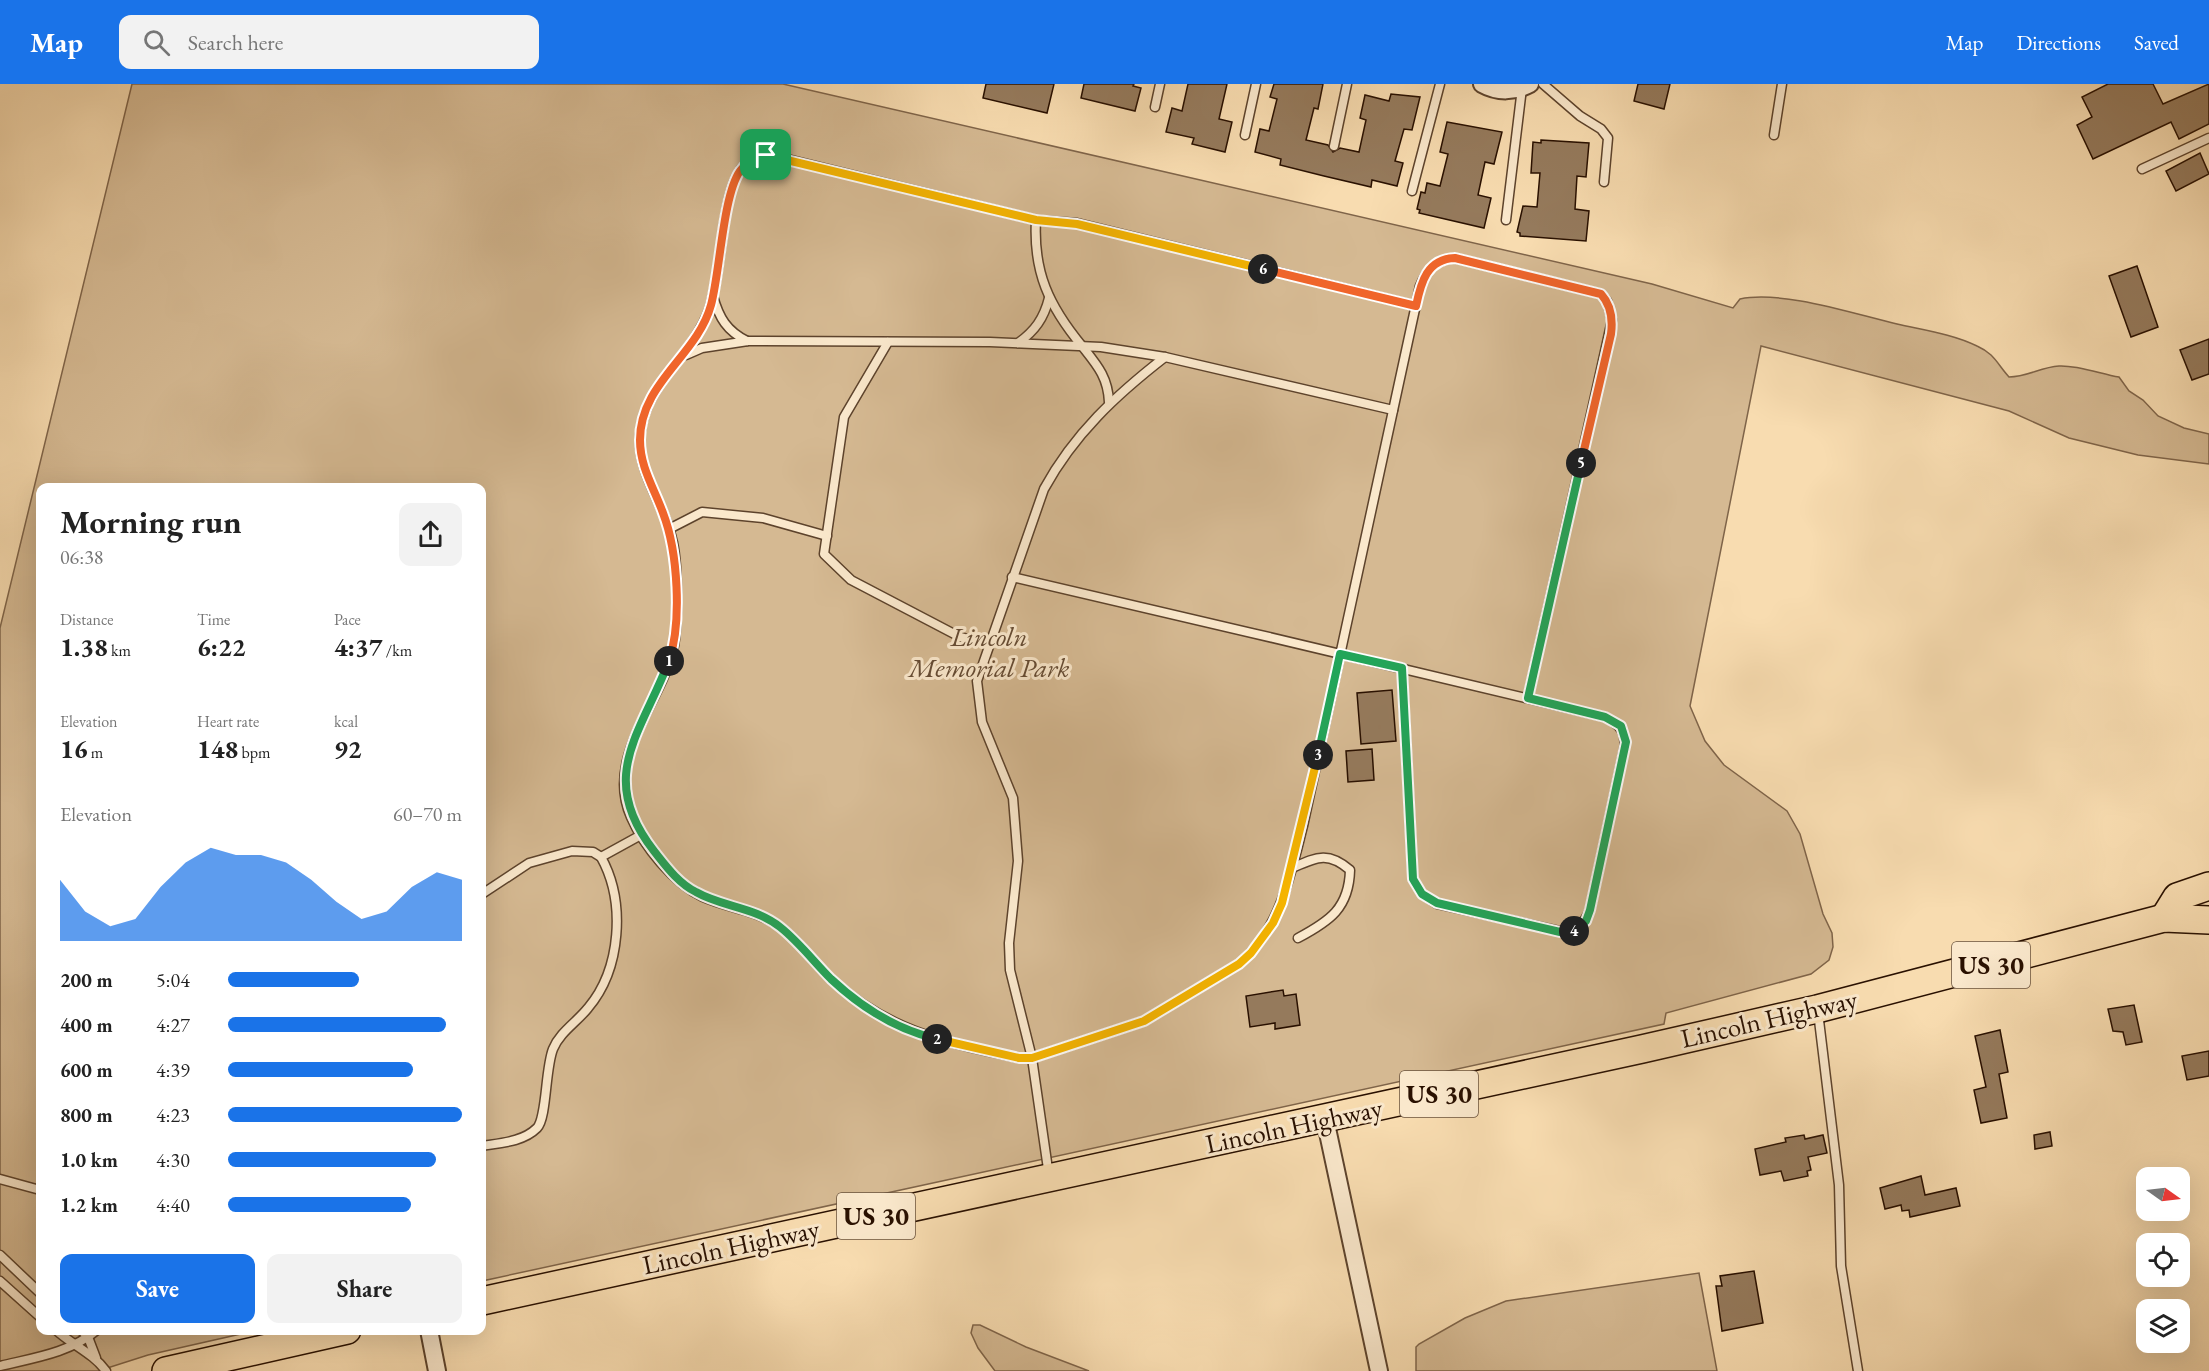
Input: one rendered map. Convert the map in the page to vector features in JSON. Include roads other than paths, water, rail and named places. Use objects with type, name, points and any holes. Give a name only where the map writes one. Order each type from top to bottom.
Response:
[{"type":"main road","points":[[2164,918],[2176,897],[2209,886]]},
{"type":"main road","name":"Lincoln Highway","points":[[486,1300],[1325,1119],[1817,1009],[2164,918],[2209,921]]},
{"type":"main road","points":[[166,1371],[325,1335]]},
{"type":"street","points":[[1482,84],[1497,90],[1526,86]]},
{"type":"street","points":[[1325,1119],[1378,1371]]},
{"type":"street","points":[[430,1335],[437,1371]]},
{"type":"lane","points":[[1155,107],[1160,84]]},
{"type":"lane","points":[[1245,135],[1256,84]]},
{"type":"lane","points":[[1334,146],[1347,84]]},
{"type":"lane","points":[[1412,190],[1440,84]]},
{"type":"lane","points":[[1543,84],[1580,116],[1601,129],[1608,138],[1604,182]]},
{"type":"lane","points":[[1774,135],[1782,84]]},
{"type":"lane","points":[[1506,220],[1526,86]]},
{"type":"lane","points":[[2142,170],[2209,138]]},
{"type":"lane","points":[[1416,306],[1077,224],[1036,220],[779,157],[756,158],[740,170],[734,181],[713,296],[700,331],[650,398],[640,437],[641,456],[647,476],[674,544],[674,647],[660,685],[630,748],[626,772],[626,796],[630,815],[641,835],[669,870],[689,889],[706,898],[746,909],[778,926],[831,979],[881,1016],[903,1028],[928,1036],[1019,1058],[1032,1058],[1144,1021],[1239,964],[1251,953],[1273,923],[1292,868],[1424,276],[1439,261],[1455,258],[1591,290],[1601,294],[1607,301],[1612,320],[1611,334],[1528,698]]},
{"type":"lane","points":[[1036,220],[1036,256],[1049,298],[1105,377],[1109,402]]},
{"type":"lane","points":[[713,296],[722,321],[729,330],[748,341]]},
{"type":"lane","points":[[1018,343],[1042,319],[1049,298]]},
{"type":"lane","points":[[683,356],[702,348],[748,341],[1018,343],[1082,346],[1165,357],[1393,410]]},
{"type":"lane","points":[[888,342],[844,417],[824,554],[851,580],[960,638],[988,644]]},
{"type":"lane","points":[[1049,1179],[1032,1058],[1010,970],[1009,943],[1018,861],[1013,798],[982,722],[977,681],[988,644],[1044,489],[1057,465],[1073,441],[1109,402],[1165,357]]},
{"type":"lane","points":[[669,529],[702,512],[763,518],[827,536]]},
{"type":"lane","points":[[1012,577],[1402,668],[1528,698],[1605,717],[1621,726],[1626,742],[1590,910],[1580,926],[1567,932],[1437,903],[1417,887],[1413,879],[1402,668]]},
{"type":"lane","points":[[601,857],[641,835]]},
{"type":"lane","points":[[486,891],[529,863],[572,851],[593,852],[601,857],[608,870],[616,909],[616,933],[610,971],[588,1008],[561,1035],[553,1048],[544,1084],[542,1122],[536,1129],[514,1140],[486,1145]]},
{"type":"lane","points":[[1292,868],[1317,857],[1336,858],[1350,870],[1349,889],[1340,908],[1320,926],[1298,938]]},
{"type":"lane","points":[[1817,1009],[1839,1185],[1840,1266],[1858,1371]]},
{"type":"lane","points":[[0,1179],[36,1189]]},
{"type":"lane","points":[[0,1255],[36,1289]]},
{"type":"lane","points":[[0,1281],[36,1313]]},
{"type":"lane","points":[[61,1335],[72,1345],[96,1358]]},
{"type":"lane","points":[[0,1366],[46,1355],[72,1345],[83,1335]]},
{"type":"lane","points":[[84,1335],[96,1358],[106,1371]]},
{"type":"park label","name":"Lincoln Memorial Park","points":[[989,652]]}]
